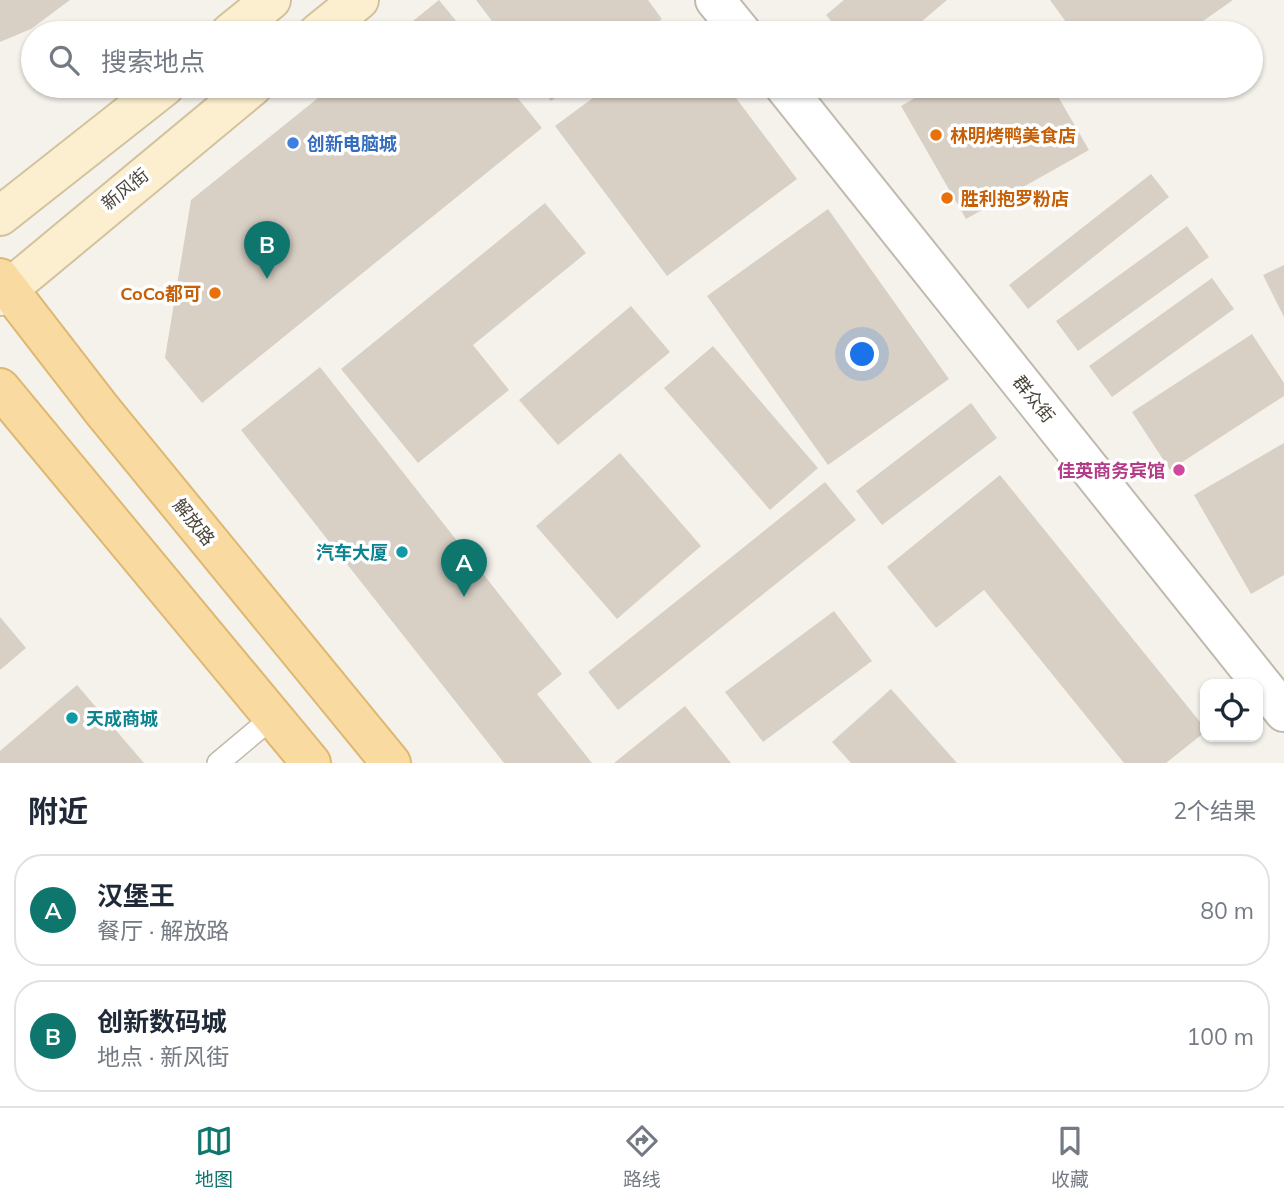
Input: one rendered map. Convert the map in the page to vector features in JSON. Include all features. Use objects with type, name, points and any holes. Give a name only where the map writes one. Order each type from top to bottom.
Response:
[{"type":"main road","points":[[245,21],[271,0]]},
{"type":"main road","points":[[333,21],[359,0]]},
{"type":"main road","points":[[0,216],[150,98]]},
{"type":"main road","name":"新风街","points":[[3,288],[238,98]]},
{"type":"main road","name":"解放路","points":[[3,288],[391,763]]},
{"type":"main road","points":[[0,388],[311,763]]},
{"type":"street","points":[[715,0],[732,21]]},
{"type":"street","name":"群众街","points":[[794,98],[1284,712]]},
{"type":"lane","points":[[218,763],[273,717]]},
{"type":"building","points":[[0,0],[70,0],[42,21],[21,21],[21,33],[0,42]]},
{"type":"building","points":[[439,0],[456,21],[413,21]]},
{"type":"building","points":[[476,0],[648,0],[662,19],[659,21],[492,21]]},
{"type":"building","points":[[844,0],[947,0],[922,21],[831,21],[826,15]]},
{"type":"building","points":[[1050,0],[1233,0],[1203,21],[1065,21]]},
{"type":"building","points":[[318,98],[518,98],[542,128],[202,403],[165,358],[191,200]]},
{"type":"building","points":[[593,98],[736,98],[797,179],[667,276],[555,126]]},
{"type":"building","points":[[915,98],[1059,98],[1089,150],[966,219],[901,106]]},
{"type":"building","points":[[1151,174],[1169,197],[1028,309],[1009,285]]},
{"type":"building","points":[[545,203],[586,253],[473,345],[509,390],[418,463],[341,369]]},
{"type":"building","points":[[828,209],[949,379],[828,465],[707,296]]},
{"type":"building","points":[[1187,226],[1209,257],[1078,351],[1056,321]]},
{"type":"building","points":[[1284,265],[1284,317],[1263,275]]},
{"type":"building","points":[[1212,278],[1234,309],[1112,397],[1089,366]]},
{"type":"building","points":[[631,306],[670,352],[558,445],[519,400]]},
{"type":"building","points":[[1252,334],[1284,383],[1284,396],[1170,470],[1132,412]]},
{"type":"building","points":[[713,346],[818,468],[770,510],[664,388]]},
{"type":"building","name":"汽车大厦","points":[[320,367],[562,674],[537,694],[592,763],[504,763],[241,430]]},
{"type":"building","points":[[971,403],[997,438],[882,525],[856,491]]},
{"type":"building","points":[[1284,443],[1284,575],[1251,594],[1194,495]]},
{"type":"building","points":[[620,453],[701,546],[617,619],[536,526]]},
{"type":"building","points":[[1000,475],[1200,722],[1200,736],[1166,763],[1124,763],[984,590],[936,628],[887,567]]},
{"type":"building","points":[[825,482],[856,520],[618,710],[588,672]]},
{"type":"building","points":[[834,611],[872,661],[763,742],[725,692]]},
{"type":"building","points":[[0,617],[26,648],[0,670]]},
{"type":"building","name":"天成商城","points":[[77,685],[144,763],[0,763],[0,751]]},
{"type":"building","points":[[891,689],[957,763],[851,763],[832,742]]},
{"type":"building","points":[[685,706],[731,763],[614,763]]},
{"type":"place","name":"林明烤鸭美食店","points":[[936,135]]},
{"type":"place","name":"创新电脑城","points":[[293,143]]},
{"type":"place","name":"胜利抱罗粉店","points":[[947,198]]},
{"type":"place","name":"创新数码城","points":[[267,279]]},
{"type":"place","name":"CoCo都可","points":[[215,293]]},
{"type":"place","name":"佳英商务宾馆","points":[[1179,470]]},
{"type":"place","name":"汽车大厦","points":[[402,552]]},
{"type":"place","name":"汉堡王","points":[[464,597]]},
{"type":"place","name":"天成商城","points":[[72,718]]}]
